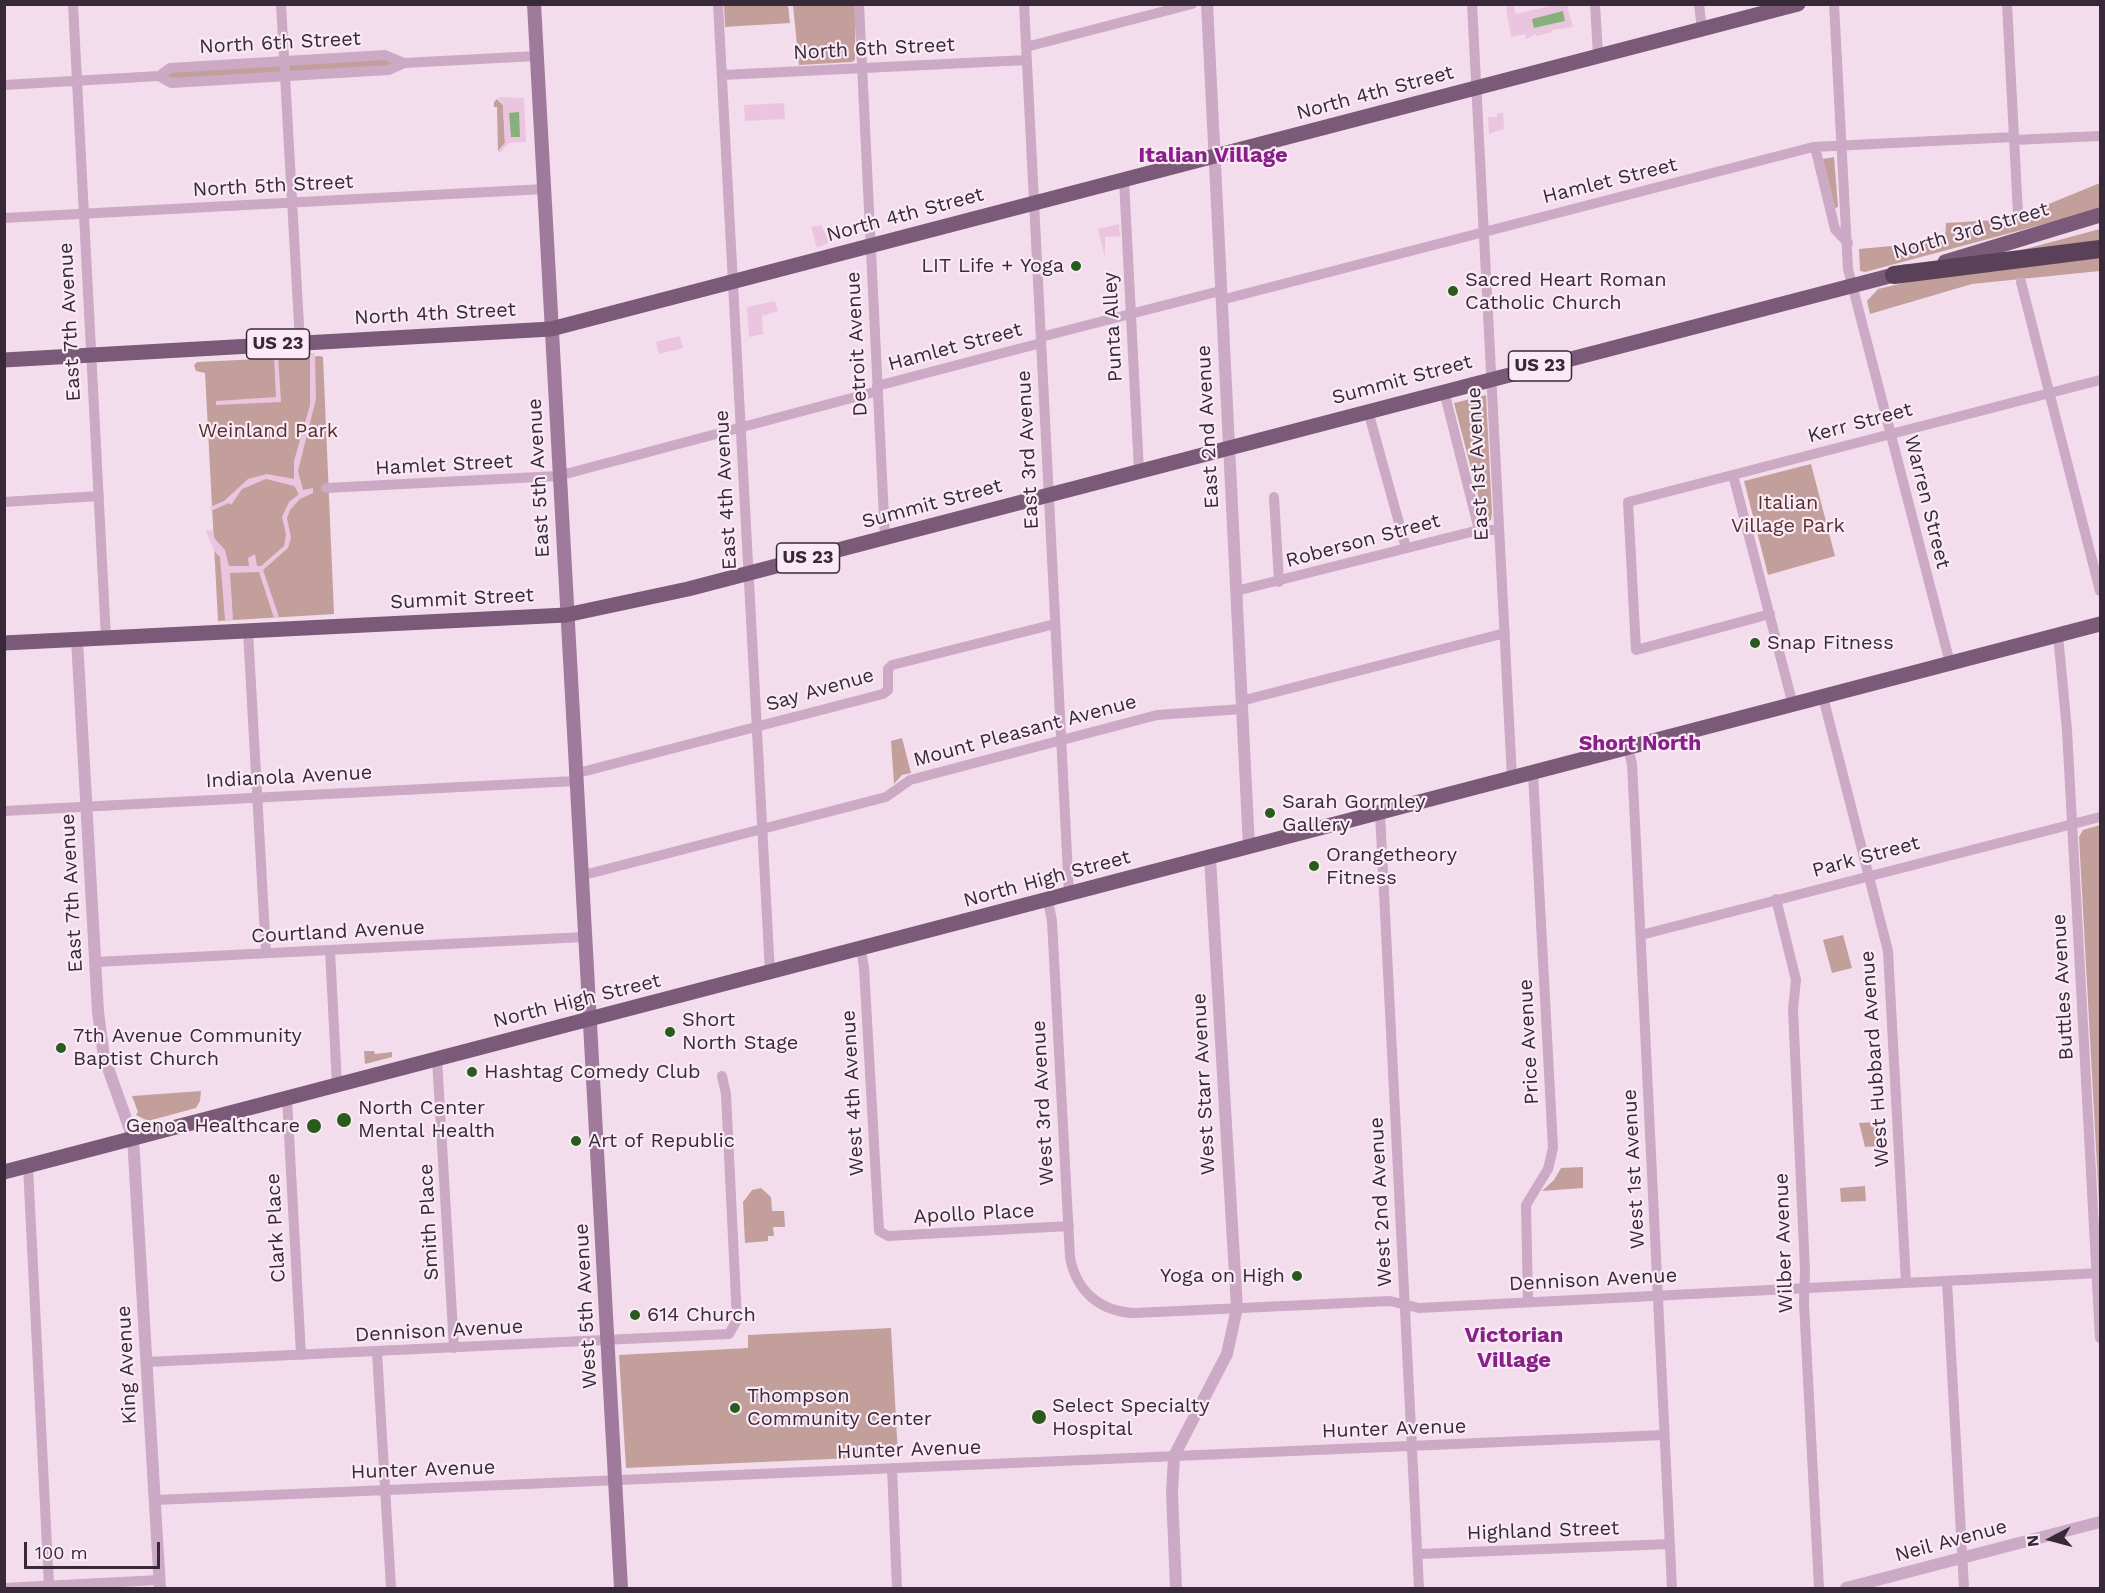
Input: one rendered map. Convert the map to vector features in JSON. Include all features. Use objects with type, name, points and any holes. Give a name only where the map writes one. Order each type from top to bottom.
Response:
[{"type":"highway","points":[[1894,274],[2100,249]]},
{"type":"main road","name":"East 5th Avenue","points":[[534,4],[589,1021]]},
{"type":"main road","name":"North 4th Street","points":[[4,360],[551,328],[1798,4]]},
{"type":"main road","name":"North 3rd Street","points":[[1852,286],[1964,257],[2100,215]]},
{"type":"main road","name":"Summit Street","points":[[4,643],[566,615],[748,573],[885,538],[1852,286]]},
{"type":"main road","name":"North High Street","points":[[4,1172],[861,950],[2100,624]]},
{"type":"main road","name":"West 5th Avenue","points":[[589,1021],[621,1588]]},
{"type":"street","name":"East 7th Avenue","points":[[73,4],[106,638]]},
{"type":"street","points":[[281,4],[300,342]]},
{"type":"street","name":"East 4th Avenue","points":[[718,4],[770,973]]},
{"type":"street","name":"Detroit Avenue","points":[[859,4],[885,538]]},
{"type":"street","name":"East 3rd Avenue","points":[[1024,4],[1069,894]]},
{"type":"street","points":[[1026,47],[1192,4]]},
{"type":"street","name":"East 2nd Avenue","points":[[1207,4],[1249,847]]},
{"type":"street","name":"East 1st Avenue","points":[[1473,4],[1512,778]]},
{"type":"street","points":[[1595,4],[1598,55]]},
{"type":"street","points":[[1699,4],[1702,30]]},
{"type":"street","name":"Warren Street","points":[[1834,4],[1852,286],[1950,663]]},
{"type":"street","points":[[2007,4],[2018,214]]},
{"type":"street","name":"North 6th Street","points":[[4,85],[159,76],[170,68],[284,59],[385,55],[404,63]]},
{"type":"street","name":"North 6th Street","points":[[159,76],[171,83],[389,70],[404,63],[537,56]]},
{"type":"street","name":"North 6th Street","points":[[722,75],[1027,60]]},
{"type":"street","name":"Hamlet Street","points":[[326,488],[558,476],[741,427],[1130,315],[1484,231],[1815,147],[2100,136]]},
{"type":"street","name":"Warren Street","points":[[1815,147],[1835,229],[1848,243]]},
{"type":"street","name":"Punta Alley","points":[[1124,180],[1139,471]]},
{"type":"street","name":"North 5th Street","points":[[4,218],[544,189]]},
{"type":"street","points":[[2021,282],[2100,591]]},
{"type":"street","name":"Kerr Street","points":[[1770,614],[1636,650],[1628,502],[2100,380]]},
{"type":"street","points":[[1444,391],[1479,530]]},
{"type":"street","points":[[1368,411],[1406,548]]},
{"type":"street","points":[[1733,475],[1793,705]]},
{"type":"street","points":[[4,502],[99,496]]},
{"type":"street","points":[[1274,497],[1280,582]]},
{"type":"street","name":"Roberson Street","points":[[1236,591],[1280,582],[1479,530],[1499,530]]},
{"type":"street","name":"Say Avenue","points":[[575,777],[756,726],[883,694],[888,690],[888,669],[892,665],[1055,624]]},
{"type":"street","points":[[248,631],[266,953]]},
{"type":"street","name":"Mount Pleasant Avenue","points":[[580,876],[886,797],[910,780],[1061,739],[1156,715],[1242,705],[1504,633]]},
{"type":"street","name":"Buttles Avenue","points":[[2058,635],[2072,824],[2099,1273],[2100,1338]]},
{"type":"street","name":"East 7th Avenue","points":[[77,640],[95,962],[104,1057],[133,1138]]},
{"type":"street","name":"West Hubbard Avenue","points":[[1823,697],[1890,966],[1906,1282]]},
{"type":"street","name":"West 1st Avenue","points":[[1628,748],[1632,768],[1641,935],[1672,1588]]},
{"type":"street","name":"Price Avenue","points":[[1528,1302],[1526,1205],[1548,1169],[1553,1148],[1533,773]]},
{"type":"street","name":"Indianola Avenue","points":[[4,810],[575,777]]},
{"type":"street","name":"West 2nd Avenue","points":[[1380,813],[1419,1588]]},
{"type":"street","name":"Park Street","points":[[1641,935],[2100,817]]},
{"type":"street","name":"West Starr Avenue","points":[[1210,858],[1237,1308]]},
{"type":"street","name":"Wilber Avenue","points":[[1776,899],[1796,980],[1793,1010],[1819,1588]]},
{"type":"street","name":"West 3rd Avenue","points":[[1048,900],[1052,924],[1072,1268],[1080,1285],[1091,1299]]},
{"type":"street","name":"Courtland Avenue","points":[[95,962],[584,937]]},
{"type":"street","points":[[330,950],[337,1085]]},
{"type":"street","name":"West 4th Avenue","points":[[861,950],[864,967],[878,1226],[882,1234]]},
{"type":"street","name":"Smith Place","points":[[437,1059],[454,1348]]},
{"type":"street","name":"Dennison Avenue","points":[[147,1362],[607,1342],[724,1335],[733,1332],[737,1320],[726,1094],[722,1076]]},
{"type":"street","name":"Clark Place","points":[[287,1098],[301,1355]]},
{"type":"street","name":"King Avenue","points":[[133,1138],[160,1584]]},
{"type":"street","points":[[28,1166],[49,1586]]},
{"type":"street","name":"Apollo Place","points":[[882,1234],[888,1236],[1069,1226]]},
{"type":"street","name":"Dennison Avenue","points":[[1091,1299],[1101,1306],[1123,1313],[1390,1301],[1419,1308],[2099,1273]]},
{"type":"street","points":[[1947,1281],[1964,1588]]},
{"type":"street","points":[[1176,1588],[1172,1493],[1174,1456],[1227,1354],[1237,1308]]},
{"type":"street","points":[[377,1352],[391,1588]]},
{"type":"street","name":"Hunter Avenue","points":[[155,1500],[1664,1435]]},
{"type":"street","points":[[892,1468],[897,1588]]},
{"type":"street","name":"Neil Avenue","points":[[1846,1588],[2100,1522]]},
{"type":"street","name":"Highland Street","points":[[1418,1554],[1670,1544]]},
{"type":"street","points":[[4,1588],[160,1584]]},
{"type":"green space","points":[[724,5],[788,5],[790,23],[725,27]]},
{"type":"green space","points":[[793,5],[855,5],[855,60],[799,65]]},
{"type":"green space","points":[[385,55],[397,68],[171,83],[163,71]]},
{"type":"green space","points":[[497,99],[503,105],[505,143],[498,151],[497,107],[494,107]]},
{"type":"green space","points":[[1834,157],[1838,207],[1835,208],[1823,159]]},
{"type":"green space","points":[[2100,183],[2100,209],[1865,272],[1860,271],[1859,249],[1945,241],[1946,223],[2012,219]]},
{"type":"green space","points":[[2100,229],[2100,244],[2014,252]]},
{"type":"green space","points":[[2100,257],[2100,271],[1972,284],[1870,314],[1867,301],[1878,289],[1916,280]]},
{"type":"green space","name":"Weinland Park","points":[[323,357],[334,614],[218,621],[205,373],[196,371],[194,365],[197,362]]},
{"type":"green space","points":[[1486,395],[1492,513],[1491,520],[1488,521],[1483,515],[1454,403]]},
{"type":"green space","name":"Italian Village Park","points":[[1811,464],[1835,556],[1768,575],[1744,481]]},
{"type":"green space","points":[[902,738],[911,773],[902,775],[894,784],[891,741]]},
{"type":"green space","points":[[2100,825],[2100,1221],[2079,837],[2083,830]]},
{"type":"green space","points":[[1843,935],[1852,968],[1832,973],[1823,940]]},
{"type":"green space","points":[[364,1051],[374,1051],[375,1054],[392,1052],[392,1057],[365,1064]]},
{"type":"green space","points":[[201,1091],[200,1101],[196,1108],[148,1121],[136,1115],[138,1112],[132,1096]]},
{"type":"green space","points":[[1878,1122],[1879,1146],[1865,1147],[1859,1123]]},
{"type":"green space","points":[[1583,1167],[1583,1188],[1542,1191],[1554,1180],[1561,1168]]},
{"type":"green space","points":[[1865,1186],[1866,1201],[1841,1202],[1840,1188]]},
{"type":"green space","points":[[761,1188],[771,1197],[772,1211],[784,1211],[785,1227],[773,1227],[774,1236],[768,1236],[768,1241],[745,1243],[743,1202],[752,1190]]},
{"type":"green space","points":[[891,1328],[898,1456],[626,1468],[619,1355],[748,1348],[748,1335]]},
{"type":"shaded area","points":[[1513,5],[1516,14],[1554,5],[1567,5],[1573,27],[1552,30],[1552,32],[1537,36],[1536,34],[1526,39],[1525,34],[1511,37],[1506,7]],"holes":[[[1563,12],[1565,21],[1539,27],[1532,19]]]},
{"type":"shaded area","points":[[1563,11],[1565,21],[1534,28],[1532,19]]},
{"type":"shaded area","points":[[498,97],[524,98],[526,142],[509,143],[500,153],[498,151],[505,143],[503,105]]},
{"type":"shaded area","points":[[784,103],[785,119],[745,121],[744,105]]},
{"type":"shaded area","points":[[519,112],[520,137],[511,137],[509,113]]},
{"type":"shaded area","points":[[1497,113],[1503,113],[1504,129],[1489,134],[1488,117],[1497,117]]},
{"type":"shaded area","points":[[1119,224],[1120,236],[1105,237],[1105,258],[1098,229]]},
{"type":"shaded area","points":[[821,225],[830,242],[817,248],[811,227]]},
{"type":"shaded area","points":[[775,301],[778,311],[762,316],[763,334],[749,337],[747,307]]},
{"type":"shaded area","points":[[680,336],[683,348],[659,354],[656,342]]},
{"type":"shaded area","points":[[310,353],[315,353],[316,399],[298,471],[303,490],[313,488],[313,493],[300,499],[290,510],[287,518],[291,538],[288,548],[263,570],[279,617],[274,618],[259,572],[230,573],[233,620],[225,620],[220,557],[214,551],[206,531],[212,530],[215,539],[225,550],[229,566],[249,566],[248,558],[255,554],[257,566],[261,566],[284,546],[286,534],[282,517],[289,502],[299,494],[294,486],[266,479],[242,489],[231,505],[229,503],[211,511],[210,507],[224,501],[248,479],[267,474],[294,479],[294,461],[310,405]]},
{"type":"shaded area","points":[[278,355],[281,402],[216,405],[216,401],[276,397],[274,356]]},
{"type":"place","name":"LIT Life + Yoga","points":[[1076,266]]},
{"type":"place","name":"Sacred Heart Roman Catholic Church","points":[[1453,291]]},
{"type":"place","name":"Snap Fitness","points":[[1755,643]]},
{"type":"place","name":"Sarah Gormley Gallery","points":[[1270,813]]},
{"type":"place","name":"Orangetheory Fitness","points":[[1314,866]]},
{"type":"place","name":"Short North Stage","points":[[670,1032]]},
{"type":"place","name":"7th Avenue Community Baptist Church","points":[[61,1048]]},
{"type":"place","name":"Hashtag Comedy Club","points":[[472,1072]]},
{"type":"place","name":"North Center Mental Health","points":[[344,1120]]},
{"type":"place","name":"Genoa Healthcare","points":[[314,1126]]},
{"type":"place","name":"Art of Republic","points":[[576,1141]]},
{"type":"place","name":"Yoga on High","points":[[1297,1276]]},
{"type":"place","name":"614 Church","points":[[635,1315]]},
{"type":"place","name":"Thompson Community Center","points":[[735,1408]]},
{"type":"place","name":"Select Specialty Hospital","points":[[1039,1417]]},
{"type":"district","name":"Italian Village","points":[[1213,156]]},
{"type":"district","name":"Short North","points":[[1640,744]]},
{"type":"district","name":"Victorian Village","points":[[1514,1348]]}]
